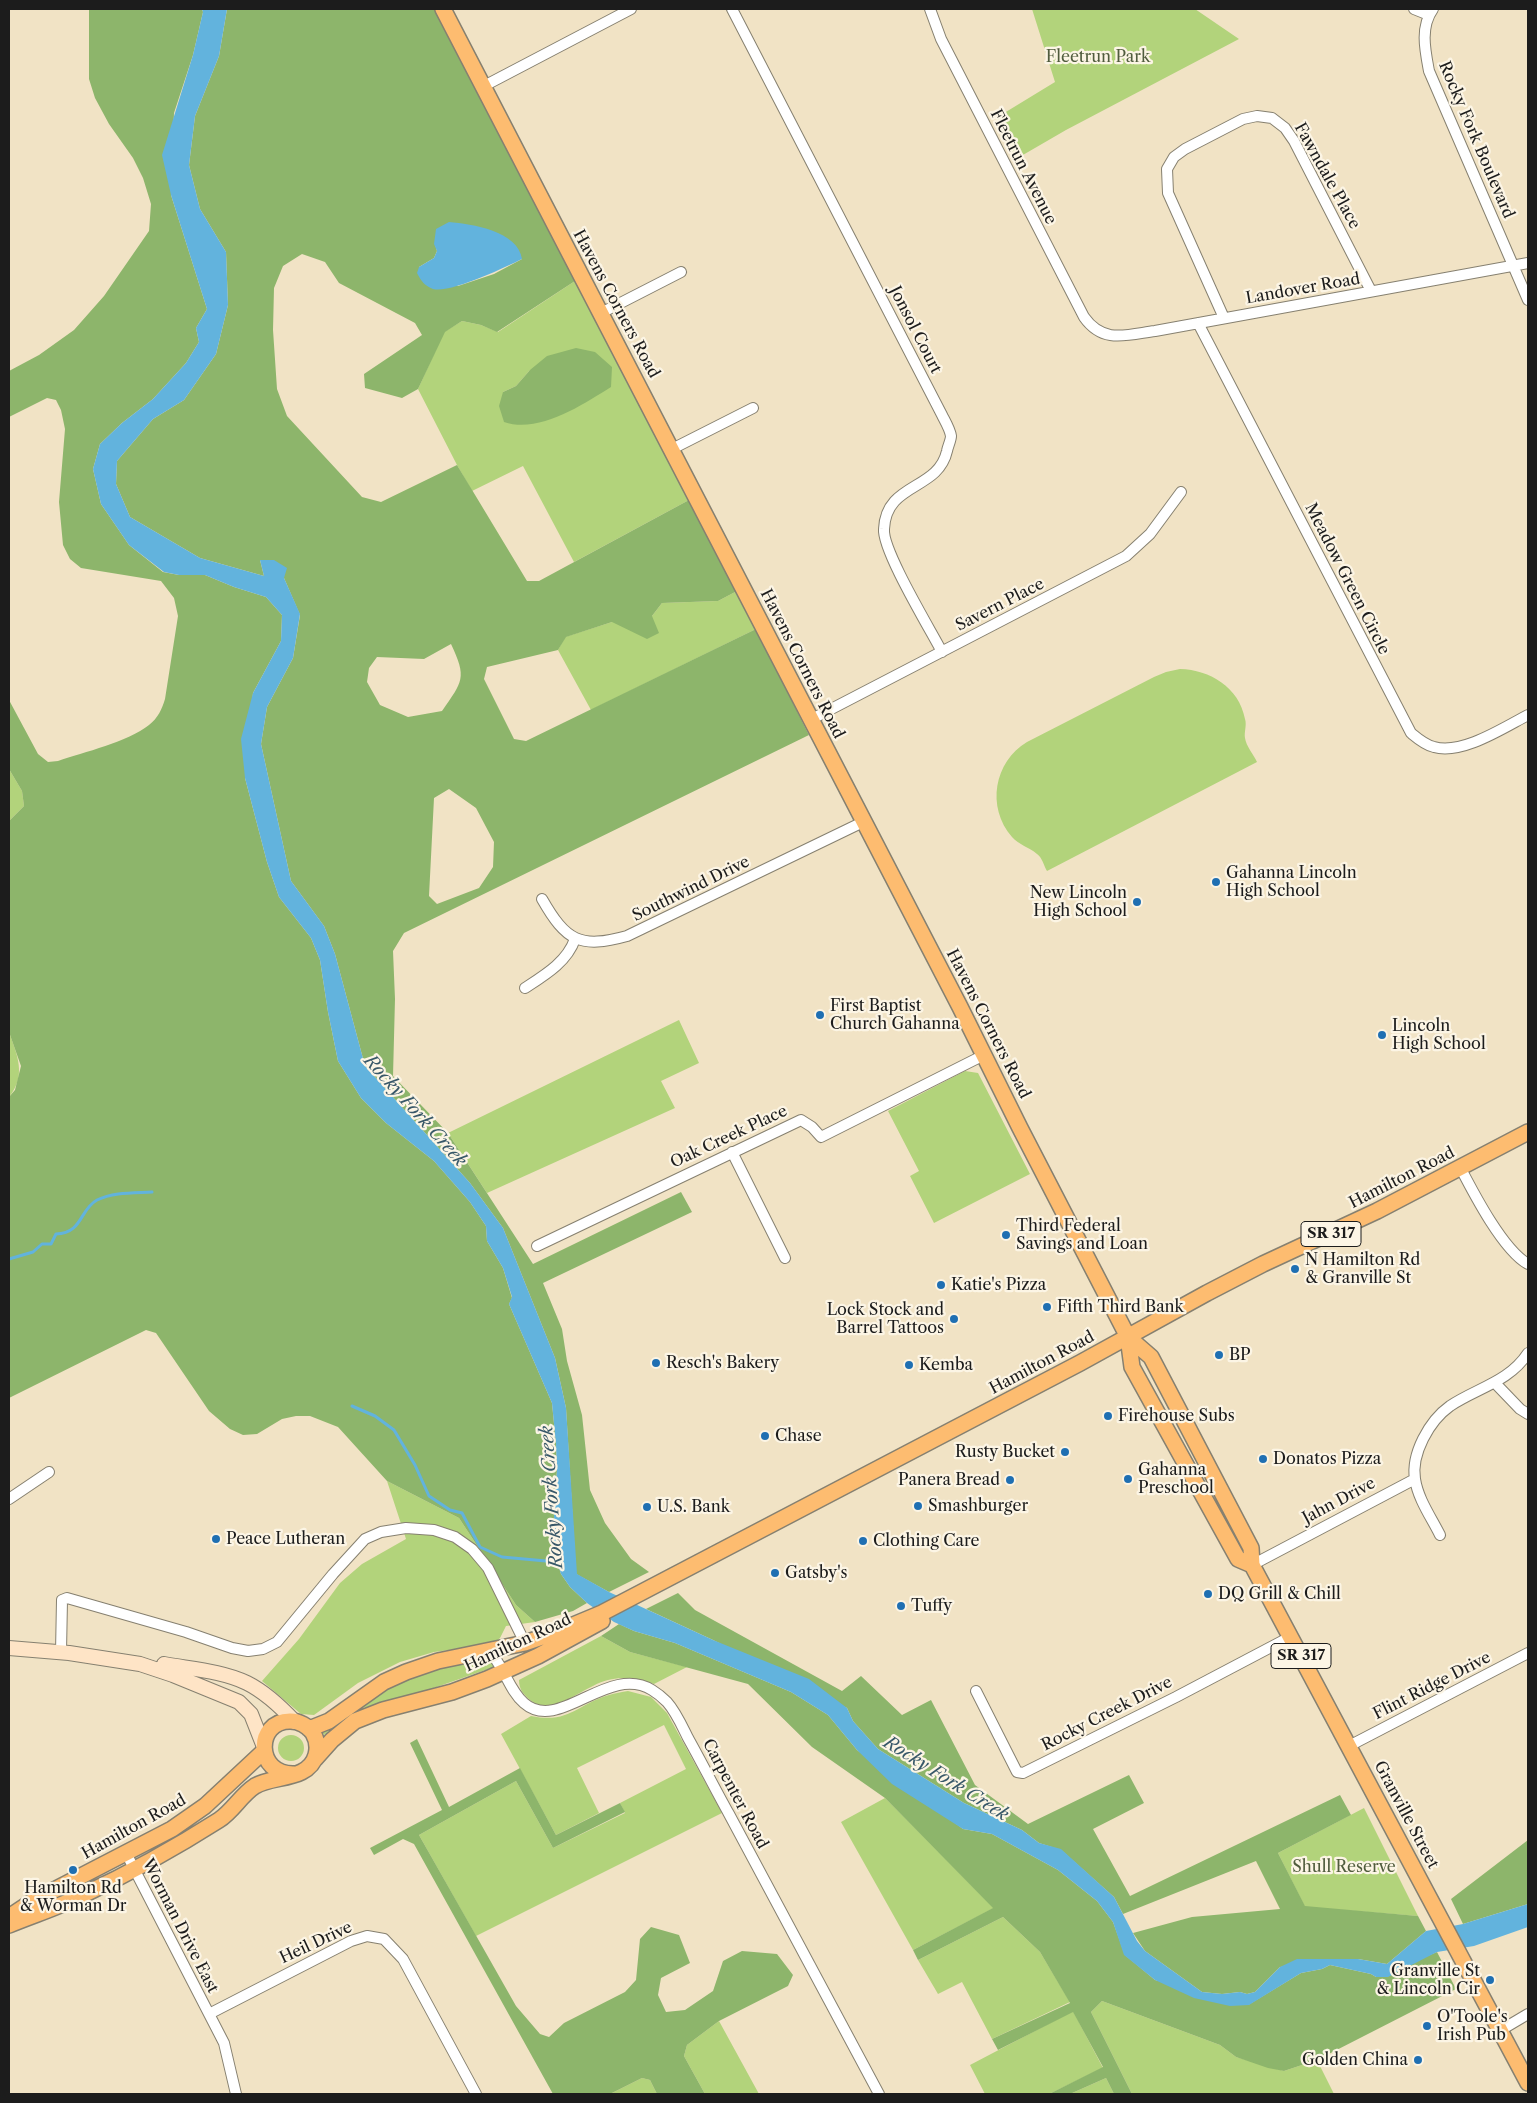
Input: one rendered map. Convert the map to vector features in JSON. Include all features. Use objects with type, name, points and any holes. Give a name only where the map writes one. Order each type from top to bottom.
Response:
[{"type":"main road","name":"Havens Corners Road","points":[[443,9],[812,719],[1128,1337]]},
{"type":"main road","name":"Hamilton Road","points":[[315,1759],[345,1728],[361,1718],[383,1710],[452,1692],[504,1672],[538,1656],[574,1630],[602,1613],[670,1581],[733,1545],[1128,1337],[1224,1284],[1377,1211],[1528,1132]]},
{"type":"main road","name":"Granville Street","points":[[1128,1337],[1132,1367],[1238,1559],[1252,1565]]},
{"type":"main road","name":"Granville Street","points":[[1128,1337],[1151,1357],[1251,1548],[1252,1565],[1528,2083]]},
{"type":"main road","name":"Hamilton Road","points":[[300,1724],[320,1718],[360,1689],[407,1665],[452,1653],[483,1651],[525,1643],[574,1630]]},
{"type":"main road","points":[[9,1648],[60,1652],[140,1664],[159,1664],[218,1674],[247,1683],[277,1704],[316,1741],[315,1759],[305,1770],[294,1774],[262,1776],[247,1784],[206,1827],[182,1843],[82,1896],[9,1925]]},
{"type":"main road","points":[[140,1664],[184,1679],[208,1682],[244,1696],[257,1711],[268,1762],[274,1775]]},
{"type":"main road","points":[[265,1745],[273,1728],[280,1723],[300,1724]]},
{"type":"main road","name":"Hamilton Road","points":[[9,1916],[172,1829],[197,1812],[265,1745]]},
{"type":"street","points":[[484,86],[631,9]]},
{"type":"street","name":"Jonsol Court","points":[[732,9],[942,415],[951,436],[944,464],[932,476],[900,494],[887,510],[883,530],[890,554],[942,652]]},
{"type":"street","name":"Fleetrun Avenue","points":[[930,9],[953,64],[1052,257],[1084,317],[1099,332]]},
{"type":"street","points":[[1414,9],[1431,12]]},
{"type":"street","name":"Rocky Fork Boulevard","points":[[1431,12],[1423,43],[1429,71],[1528,300]]},
{"type":"street","name":"Fawndale Place","points":[[1224,318],[1168,194],[1166,169],[1174,157],[1185,149],[1243,119],[1257,116],[1272,118],[1285,128],[1294,141],[1370,291]]},
{"type":"street","name":"Landover Road","points":[[1099,332],[1110,336],[1123,336],[1528,263]]},
{"type":"street","points":[[601,313],[681,272]]},
{"type":"street","name":"Meadow Green Circle","points":[[1198,323],[1410,733],[1432,747],[1447,749],[1480,740],[1528,715]]},
{"type":"street","points":[[672,449],[753,408]]},
{"type":"street","name":"Savern Place","points":[[812,719],[1126,556],[1150,534],[1181,492]]},
{"type":"street","name":"Southwind Drive","points":[[575,939],[601,943],[627,936],[863,822]]},
{"type":"street","points":[[525,988],[547,974],[571,951],[575,939],[555,922],[542,900]]},
{"type":"street","name":"Oak Creek Place","points":[[537,1246],[801,1120],[812,1127],[821,1137],[984,1055]]},
{"type":"street","points":[[732,1152],[785,1258]]},
{"type":"street","points":[[1460,1168],[1502,1239],[1522,1261],[1528,1264]]},
{"type":"street","points":[[1440,1535],[1420,1497],[1415,1478],[1415,1466],[1420,1445],[1432,1423],[1450,1406],[1514,1371],[1528,1353]]},
{"type":"street","points":[[1495,1383],[1520,1409],[1528,1414]]},
{"type":"street","points":[[9,1500],[49,1472]]},
{"type":"street","name":"Jahn Drive","points":[[1252,1565],[1415,1478]]},
{"type":"street","points":[[60,1652],[62,1600],[67,1598],[186,1632],[232,1648],[248,1651],[263,1649],[277,1642],[365,1540],[382,1532],[406,1528],[434,1530],[455,1537],[466,1545],[488,1568],[525,1643]]},
{"type":"street","name":"Rocky Creek Drive","points":[[976,1691],[1017,1772],[1023,1773],[1176,1697],[1290,1637]]},
{"type":"street","name":"Carpenter Road","points":[[483,1651],[498,1660],[516,1693],[525,1704],[537,1710],[561,1709],[601,1689],[618,1685],[635,1685],[651,1689],[667,1702],[708,1774],[879,2094]]},
{"type":"street","name":"Flint Ridge Drive","points":[[1350,1746],[1528,1653]]},
{"type":"street","name":"Worman Drive East","points":[[126,1852],[224,2043],[236,2094]]},
{"type":"street","name":"Heil Drive","points":[[209,2014],[351,1941],[367,1936],[384,1939],[403,1959],[476,2094]]},
{"type":"street","points":[[1501,2030],[1528,2014]]},
{"type":"green space","points":[[89,9],[202,9],[203,12],[193,55],[174,113],[171,195],[207,309],[196,328],[199,342],[186,363],[153,399],[122,423],[100,444],[93,469],[101,504],[129,545],[163,572],[179,575],[205,575],[266,597],[282,615],[281,641],[253,693],[245,778],[267,862],[279,897],[311,938],[320,960],[338,1061],[361,1098],[386,1123],[434,1161],[470,1202],[486,1226],[487,1241],[503,1268],[512,1298],[509,1304],[552,1403],[557,1470],[554,1552],[561,1574],[570,1587],[587,1603],[573,1611],[535,1622],[516,1605],[459,1518],[387,1481],[338,1427],[310,1416],[282,1419],[257,1434],[243,1435],[230,1429],[209,1411],[156,1333],[146,1330],[9,1398],[9,1097],[15,1090],[21,1066],[9,1032],[9,821],[24,806],[22,791],[9,769],[9,700],[38,754],[48,762],[58,761],[130,737],[152,722],[165,699],[178,616],[174,598],[161,581],[81,568],[70,559],[63,545],[59,502],[65,429],[61,410],[56,400],[47,398],[9,417],[9,371],[39,355],[74,330],[104,296],[149,231],[151,204],[143,178],[133,158],[109,124],[95,98],[89,79]]},
{"type":"green space","points":[[227,9],[435,9],[575,281],[497,332],[481,325],[462,321],[445,332],[418,389],[402,398],[365,388],[364,374],[422,335],[415,323],[339,283],[325,262],[302,254],[283,266],[274,288],[273,330],[277,389],[287,416],[362,497],[381,502],[457,465],[527,581],[539,581],[689,500],[737,591],[718,601],[662,603],[652,616],[659,633],[647,639],[612,622],[566,637],[558,650],[487,667],[484,679],[514,739],[526,741],[756,629],[809,735],[404,933],[393,951],[395,999],[393,1076],[448,1133],[533,1264],[681,1192],[692,1212],[543,1283],[562,1329],[567,1361],[582,1415],[590,1490],[605,1523],[631,1559],[649,1572],[609,1592],[576,1574],[566,1408],[555,1358],[503,1228],[470,1183],[365,1066],[335,954],[324,926],[291,881],[261,744],[267,707],[293,658],[300,615],[284,578],[260,560],[264,576],[200,558],[130,517],[116,484],[117,461],[153,419],[184,400],[216,354],[228,305],[226,252],[200,209],[189,165],[195,116],[219,56]],"holes":[[[435,244],[522,259],[494,274],[458,286],[419,267],[434,258],[437,251]],[[451,644],[456,655],[461,672],[460,679],[455,693],[442,711],[408,717],[380,705],[367,682],[369,668],[377,657],[424,659]],[[449,789],[476,808],[494,842],[493,867],[479,888],[437,904],[429,896],[434,798]]]},
{"type":"green space","name":"Fleetrun Park","points":[[1032,9],[1195,9],[1239,39],[1066,130],[1016,159],[996,118],[1055,82]]},
{"type":"green space","points":[[575,281],[689,500],[574,562],[523,466],[472,491],[418,389],[444,332],[462,321],[481,325],[498,332]],"holes":[[[530,370],[504,422],[503,392],[516,386]]]},
{"type":"green space","points":[[576,348],[595,352],[612,367],[611,387],[574,409],[546,421],[517,425],[504,422],[499,406],[503,392],[516,386],[530,370],[547,356]]},
{"type":"green space","points":[[737,591],[756,629],[591,710],[558,650],[565,637],[612,622],[652,616],[662,603],[718,601]]},
{"type":"green space","points":[[1180,669],[1191,670],[1212,677],[1230,689],[1242,708],[1246,721],[1246,741],[1257,762],[1047,871],[1039,855],[1012,837],[1004,825],[999,812],[997,786],[1007,761],[1027,742],[1154,677]]},
{"type":"green space","points":[[9,769],[22,791],[24,806],[9,821]]},
{"type":"green space","points":[[679,1020],[699,1063],[661,1081],[675,1108],[487,1193],[448,1133]]},
{"type":"green space","points":[[9,1032],[19,1065],[19,1073],[18,1081],[9,1097]]},
{"type":"green space","points":[[965,1071],[978,1073],[1030,1174],[934,1223],[910,1176],[919,1171],[888,1111]]},
{"type":"green space","points":[[387,1481],[459,1518],[516,1605],[535,1622],[506,1626],[500,1638],[494,1644],[434,1652],[400,1662],[358,1683],[314,1715],[301,1714],[262,1681],[299,1639],[340,1583],[362,1564],[406,1539]]},
{"type":"green space","points":[[678,1593],[695,1610],[842,1691],[861,1676],[902,1715],[931,1700],[975,1785],[1028,1824],[1129,1775],[1144,1803],[1093,1829],[1130,1896],[1340,1795],[1351,1815],[1278,1853],[1305,1906],[1418,1916],[1426,1931],[1387,1964],[1358,1959],[1280,1967],[1255,1992],[1247,1994],[1240,1992],[1222,1994],[1202,1992],[1145,1951],[1133,1933],[1192,1917],[1280,1909],[1256,1861],[1123,1914],[1114,1897],[1061,1850],[1039,1843],[1022,1830],[964,1803],[878,1749],[853,1721],[847,1708],[713,1640],[646,1609]]},
{"type":"green space","points":[[619,1624],[634,1631],[675,1643],[791,1692],[828,1715],[857,1750],[963,1829],[992,1834],[1058,1870],[1097,1901],[1113,1922],[1125,1955],[1155,1980],[1248,2005],[1301,1973],[1322,1969],[1330,1965],[1371,1974],[1376,1977],[1437,1952],[1456,1989],[1317,2060],[1284,2071],[1268,2068],[1236,2057],[1220,2045],[1102,2001],[1091,2012],[1132,2094],[1114,2094],[1106,2078],[1070,2094],[1049,2094],[1103,2067],[1073,2012],[998,2050],[992,2039],[1070,2003],[1040,1952],[1003,1917],[918,1960],[913,1950],[993,1908],[885,1798],[812,1747],[748,1684],[630,1652],[601,1636]]},
{"type":"green space","points":[[601,1636],[630,1652],[687,1667],[654,1684],[625,1678],[608,1680],[569,1699],[548,1706],[539,1705],[523,1693],[519,1680]]},
{"type":"green space","points":[[480,1657],[490,1660],[494,1667],[428,1690],[363,1708],[348,1716],[324,1735],[318,1727],[393,1679]]},
{"type":"green space","points":[[628,1691],[651,1697],[667,1713],[722,1813],[476,1936],[419,1835],[516,1781],[553,1848],[625,1813],[620,1803],[686,1769],[664,1725],[577,1768],[599,1813],[556,1835],[501,1734],[531,1716],[544,1718],[564,1715],[598,1699]]},
{"type":"green space","points":[[291,1735],[300,1739],[304,1748],[300,1757],[291,1761],[282,1757],[278,1748],[282,1739]]},
{"type":"green space","points":[[417,1739],[449,1807],[520,1768],[556,1835],[620,1803],[625,1812],[553,1848],[516,1781],[419,1835],[516,2006],[540,2034],[549,2037],[564,2023],[625,1992],[636,1980],[640,1939],[651,1927],[679,1935],[690,1963],[661,1978],[658,1995],[666,2012],[685,2010],[713,1991],[723,1961],[742,1951],[777,1954],[793,1975],[788,1986],[719,2021],[687,2045],[684,2056],[705,2094],[657,2094],[650,2080],[642,2078],[610,2094],[553,2094],[414,1844],[403,1839],[374,1855],[370,1848],[442,1810],[410,1743]]},
{"type":"green space","points":[[885,1798],[994,1908],[913,1950],[841,1822]]},
{"type":"green space","name":"Shull Reserve","points":[[1364,1808],[1418,1916],[1305,1907],[1278,1853]]},
{"type":"green space","points":[[1528,1840],[1528,1904],[1463,1924],[1451,1899]]},
{"type":"green space","points":[[1003,1917],[1040,1952],[1070,2002],[992,2039],[962,1982],[938,1994],[918,1960]]},
{"type":"green space","points":[[1102,2001],[1220,2045],[1236,2057],[1284,2071],[1317,2060],[1334,2094],[1132,2094],[1091,2012]]},
{"type":"green space","points":[[1073,2011],[1103,2068],[1049,2094],[985,2094],[970,2065]]},
{"type":"green space","points":[[719,2021],[759,2094],[705,2094],[684,2056],[687,2045]]},
{"type":"green space","points":[[642,2078],[650,2080],[657,2094],[610,2094]]},
{"type":"green space","points":[[1106,2078],[1114,2094],[1070,2094]]},
{"type":"water","points":[[202,9],[227,9],[219,56],[195,116],[189,165],[200,209],[226,252],[228,305],[216,354],[184,400],[153,419],[117,461],[116,484],[130,517],[200,558],[264,576],[260,560],[274,560],[287,568],[284,578],[300,614],[293,658],[267,707],[261,744],[291,881],[324,926],[335,954],[365,1066],[470,1183],[503,1228],[555,1358],[566,1408],[577,1574],[609,1592],[713,1640],[809,1679],[847,1708],[853,1721],[878,1749],[964,1803],[1022,1830],[1039,1843],[1061,1849],[1114,1897],[1137,1941],[1145,1951],[1202,1992],[1222,1994],[1240,1992],[1247,1994],[1255,1992],[1280,1967],[1297,1959],[1358,1959],[1387,1964],[1426,1931],[1463,1924],[1528,1904],[1528,1927],[1474,1946],[1437,1952],[1388,1977],[1376,1977],[1371,1974],[1330,1965],[1322,1969],[1301,1973],[1249,2005],[1230,2006],[1194,1998],[1155,1980],[1124,1955],[1113,1922],[1097,1901],[1058,1870],[992,1834],[963,1829],[892,1784],[857,1750],[828,1715],[791,1692],[675,1643],[634,1631],[614,1622],[587,1603],[570,1587],[561,1574],[554,1552],[557,1470],[552,1403],[509,1304],[512,1297],[503,1268],[487,1241],[486,1226],[470,1202],[434,1161],[386,1123],[361,1098],[338,1061],[320,960],[311,938],[279,897],[267,862],[245,778],[241,739],[253,693],[281,641],[282,615],[266,597],[205,575],[179,575],[164,572],[129,545],[101,504],[93,469],[100,444],[122,423],[153,399],[186,363],[199,342],[196,328],[207,309],[171,195],[162,155],[193,55],[203,12]]},
{"type":"water","points":[[449,222],[481,227],[503,236],[519,249],[522,259],[464,284],[451,288],[430,288],[417,273],[419,267],[434,258],[437,251],[434,244],[436,229]]},
{"type":"waterway","points":[[9,1259],[33,1252],[42,1244],[51,1244],[56,1234],[71,1230],[91,1204],[103,1197],[116,1194],[152,1192]]},
{"type":"waterway","name":"Rocky Fork Creek","points":[[352,1406],[375,1416],[394,1430],[415,1465],[429,1496],[450,1510],[462,1513],[480,1547],[502,1557],[557,1562]]},
{"type":"place","name":"Gahanna Lincoln High School","points":[[1216,882]]},
{"type":"place","name":"New Lincoln High School","points":[[1137,902]]},
{"type":"place","name":"First Baptist Church Gahanna","points":[[820,1015]]},
{"type":"place","name":"Lincoln High School","points":[[1382,1035]]},
{"type":"place","name":"Third Federal Savings and Loan","points":[[1006,1235]]},
{"type":"place","name":"N Hamilton Rd & Granville St","points":[[1295,1269]]},
{"type":"place","name":"Katie's Pizza","points":[[941,1285]]},
{"type":"place","name":"Fifth Third Bank","points":[[1047,1307]]},
{"type":"place","name":"Lock Stock and Barrel Tattoos","points":[[954,1319]]},
{"type":"place","name":"BP","points":[[1219,1355]]},
{"type":"place","name":"Resch's Bakery","points":[[656,1363]]},
{"type":"place","name":"Kemba","points":[[909,1365]]},
{"type":"place","name":"Firehouse Subs","points":[[1108,1416]]},
{"type":"place","name":"Chase","points":[[765,1436]]},
{"type":"place","name":"Rusty Bucket","points":[[1065,1452]]},
{"type":"place","name":"Donatos Pizza","points":[[1263,1459]]},
{"type":"place","name":"Gahanna Preschool","points":[[1128,1479]]},
{"type":"place","name":"Panera Bread","points":[[1010,1480]]},
{"type":"place","name":"Smashburger","points":[[918,1506]]},
{"type":"place","name":"U.S. Bank","points":[[647,1507]]},
{"type":"place","name":"Peace Lutheran","points":[[216,1539]]},
{"type":"place","name":"Clothing Care","points":[[863,1541]]},
{"type":"place","name":"Gatsby's","points":[[775,1573]]},
{"type":"place","name":"DQ Grill & Chill","points":[[1208,1594]]},
{"type":"place","name":"Tuffy","points":[[901,1606]]},
{"type":"place","name":"Hamilton Rd & Worman Dr","points":[[73,1870]]},
{"type":"place","name":"Granville St & Lincoln Cir","points":[[1490,1980]]},
{"type":"place","name":"O'Toole's Irish Pub","points":[[1427,2026]]},
{"type":"place","name":"Golden China","points":[[1418,2060]]}]
